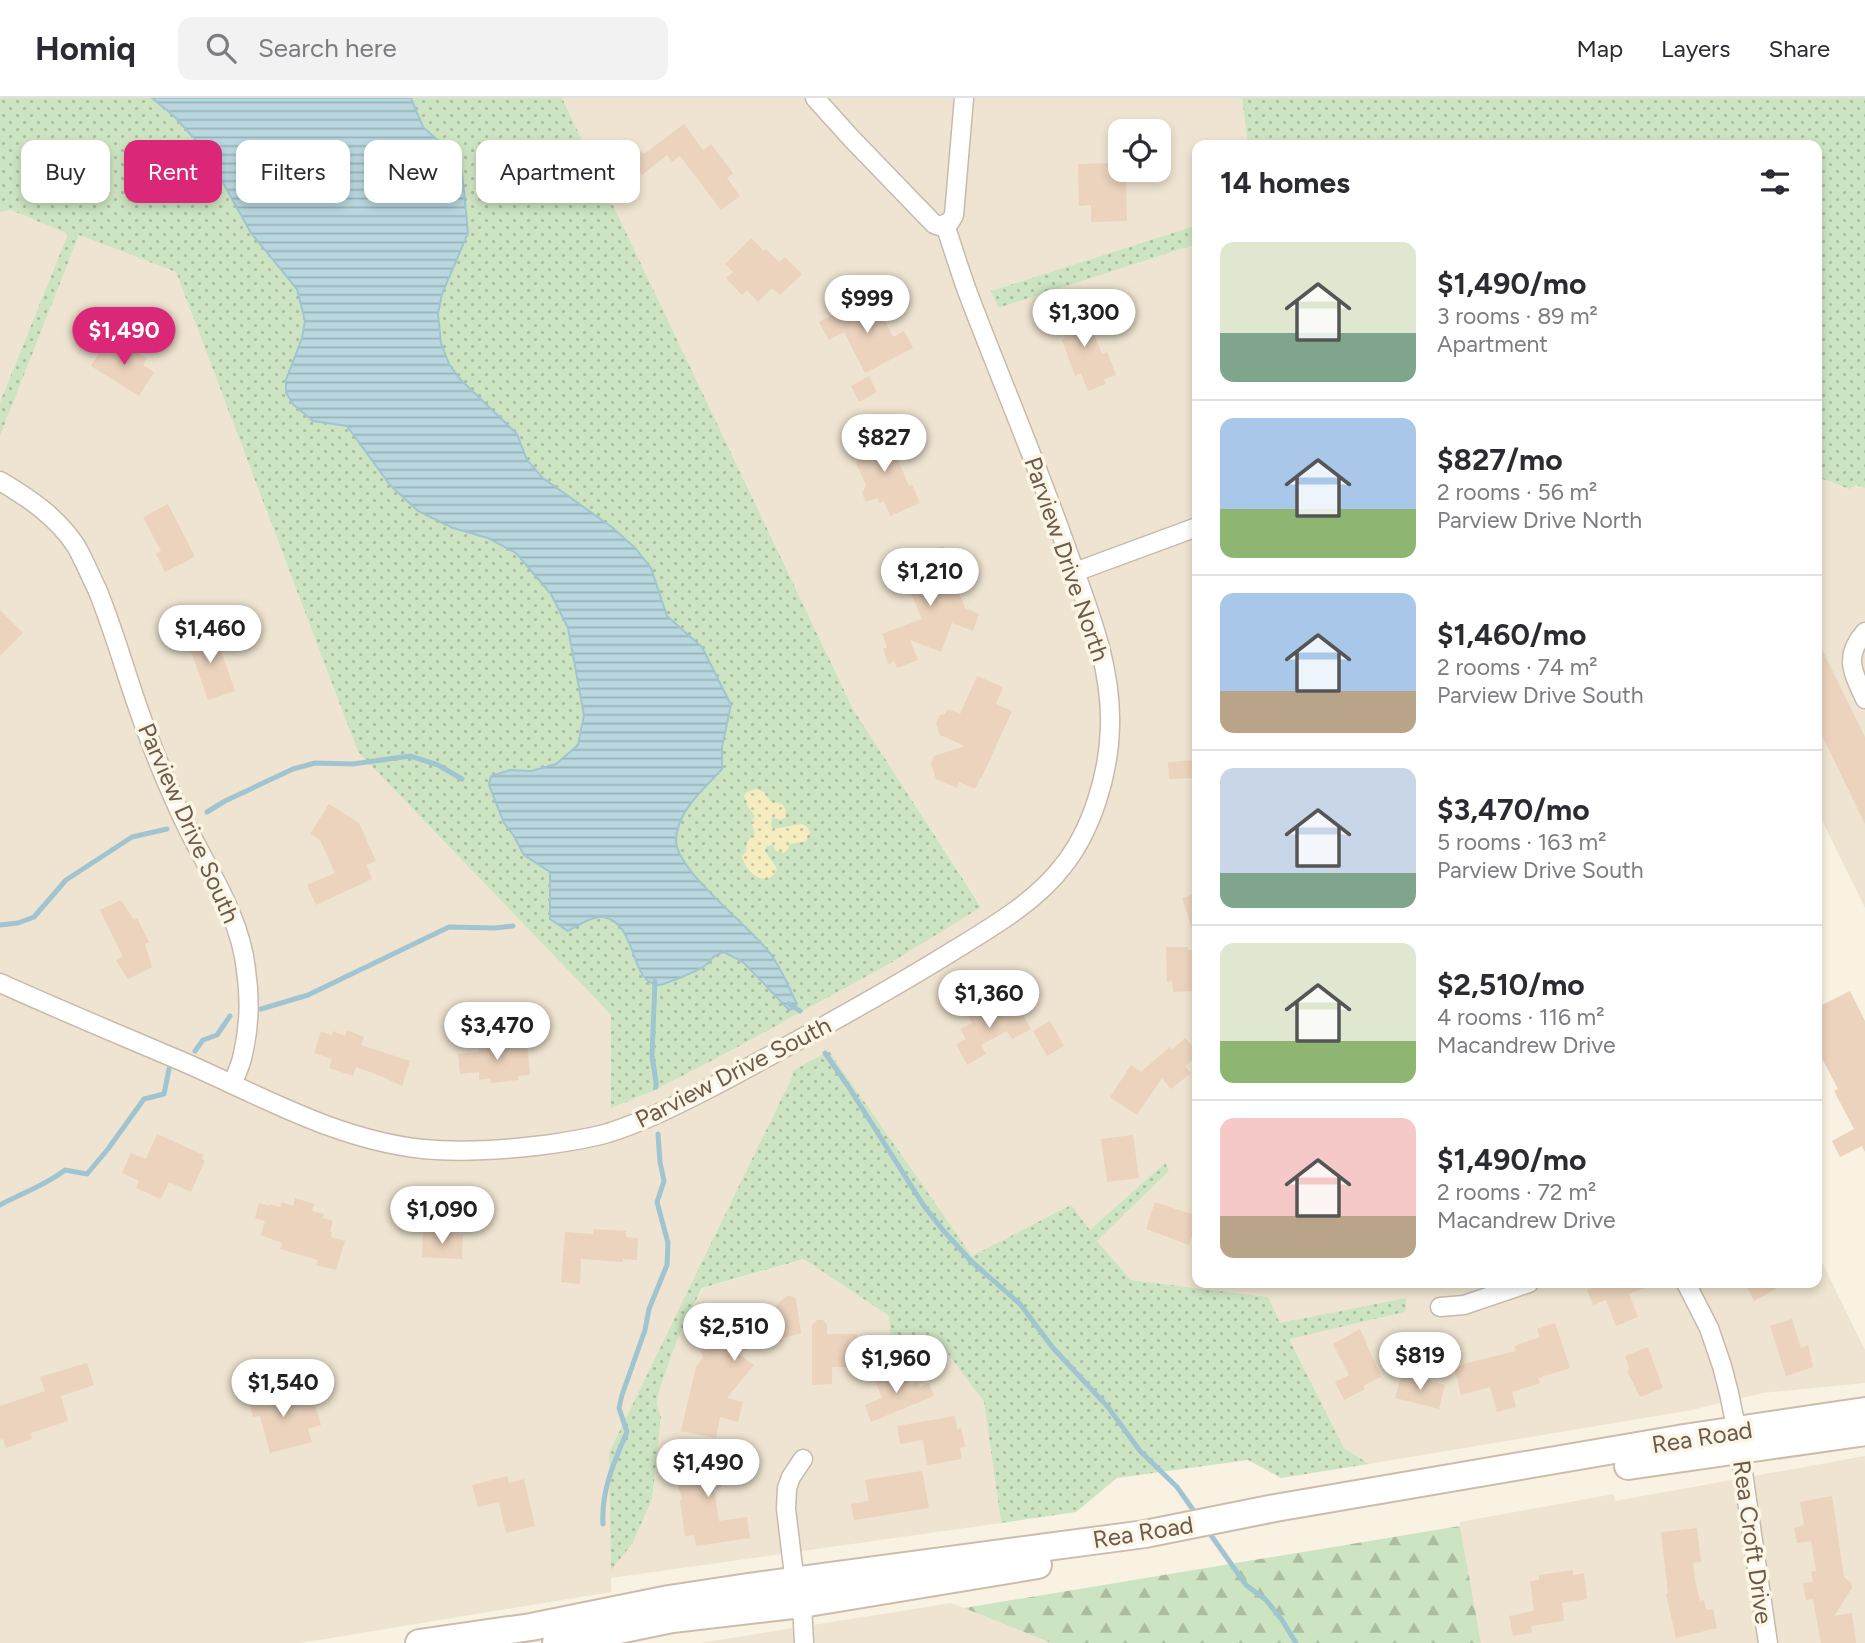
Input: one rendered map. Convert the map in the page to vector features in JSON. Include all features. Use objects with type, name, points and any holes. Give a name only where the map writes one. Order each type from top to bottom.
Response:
[{"type":"main road","name":"Rea Road","points":[[1739,1441],[1865,1411]]},
{"type":"main road","name":"Rea Road","points":[[556,1643],[799,1592],[1148,1539],[1684,1438],[1739,1441],[1865,1432]]},
{"type":"main road","name":"Rea Road","points":[[419,1643],[531,1628],[669,1599],[799,1592]]},
{"type":"street","points":[[815,98],[934,224],[948,224]]},
{"type":"street","name":"Parview Drive North","points":[[964,98],[954,215],[948,224],[968,292],[1053,509],[1094,626],[1105,663],[1109,691],[1110,728],[1106,763],[1091,814],[1059,872],[1009,915]]},
{"type":"street","name":"Parview Drive South","points":[[0,481],[19,492],[57,522],[86,564],[165,778],[241,943],[248,1005],[243,1057],[232,1084]]},
{"type":"street","points":[[1075,572],[1192,529]]},
{"type":"street","points":[[1865,632],[1854,645],[1852,655],[1856,677],[1865,699]]},
{"type":"street","name":"Parview Drive South","points":[[0,983],[330,1128],[397,1146],[459,1152],[486,1151],[561,1143],[606,1134],[642,1121],[757,1063],[902,983],[1009,915]]},
{"type":"street","points":[[1440,1307],[1464,1305],[1514,1288]]},
{"type":"street","name":"Rea Croft Drive","points":[[1689,1288],[1709,1328],[1722,1366],[1739,1441],[1768,1643]]},
{"type":"street","points":[[803,1459],[787,1488],[787,1526],[799,1592],[804,1643]]},
{"type":"shaded area","points":[[562,98],[1242,98],[1247,140],[1192,140],[1192,227],[991,291],[998,308],[1192,246],[1192,1288],[1131,1280],[1097,1241],[1169,1171],[1090,1230],[1071,1206],[972,1257],[829,1051],[793,1075],[610,1453],[611,1568],[632,1544],[652,1500],[661,1417],[657,1404],[659,1391],[677,1340],[703,1288],[805,1259],[889,1316],[890,1338],[943,1347],[984,1402],[1001,1523],[611,1578],[611,1592],[300,1643],[0,1643],[0,436],[79,235],[176,272],[358,752],[611,1015],[612,1107],[655,1090],[889,964],[981,906],[853,709],[612,203],[640,203],[640,140],[582,140]]},
{"type":"shaded area","points":[[11,210],[68,234],[0,402],[0,212]]},
{"type":"shaded area","points":[[1822,479],[1848,489],[1856,485],[1865,488],[1865,908],[1822,820]]},
{"type":"shaded area","points":[[1822,1262],[1865,1350],[1865,1383],[1763,1393],[1687,1411],[1369,1464],[1344,1448],[1288,1338],[1405,1312],[1280,1323],[1267,1297],[1195,1288],[1822,1288]]},
{"type":"shaded area","points":[[1865,1456],[1865,1643],[1481,1643],[1459,1522],[1614,1494],[1615,1501]]},
{"type":"shaded area","points":[[952,1603],[1050,1643],[699,1643]]},
{"type":"green space","points":[[0,98],[562,98],[582,140],[476,140],[476,203],[612,203],[853,709],[981,907],[889,964],[734,1049],[655,1090],[611,1108],[611,1015],[358,752],[176,272],[79,235],[0,436],[0,402],[68,234],[11,210],[0,212]]},
{"type":"green space","points":[[1242,98],[1865,98],[1865,488],[1856,485],[1849,489],[1822,479],[1822,140],[1247,140]]},
{"type":"green space","points":[[1192,227],[1192,246],[998,308],[991,291]]},
{"type":"green space","points":[[829,1051],[972,1256],[1071,1205],[1090,1230],[1165,1163],[1169,1171],[1097,1241],[1131,1280],[1268,1297],[1280,1323],[1406,1298],[1405,1312],[1289,1339],[1344,1448],[1369,1464],[1281,1478],[1248,1460],[1117,1478],[1076,1512],[1001,1523],[984,1402],[943,1347],[890,1338],[889,1316],[804,1259],[702,1288],[677,1340],[659,1391],[657,1404],[661,1417],[652,1500],[632,1544],[611,1570],[609,1453],[793,1075],[792,1071]]},
{"type":"green space","points":[[1460,1526],[1481,1643],[1051,1643],[964,1608]]},
{"type":"sand","points":[[756,789],[764,792],[771,802],[784,807],[785,818],[779,820],[772,817],[773,829],[802,824],[810,832],[806,841],[790,844],[783,853],[776,851],[773,845],[767,846],[765,850],[777,870],[772,876],[762,879],[751,873],[742,856],[747,851],[746,843],[755,833],[751,822],[755,816],[744,796]]},
{"type":"water","points":[[152,98],[411,98],[423,127],[437,140],[364,140],[364,203],[462,203],[462,176],[468,233],[442,294],[438,314],[441,343],[449,364],[460,379],[517,434],[527,460],[543,478],[613,528],[635,548],[651,568],[667,616],[702,647],[731,705],[722,747],[722,769],[693,801],[681,819],[676,840],[679,853],[701,883],[772,956],[797,1004],[794,1008],[789,1010],[743,962],[724,952],[716,955],[700,969],[658,985],[642,974],[628,940],[614,922],[599,917],[568,931],[550,919],[550,872],[524,855],[504,823],[489,785],[491,776],[510,770],[531,771],[556,764],[578,745],[584,715],[568,628],[551,594],[516,553],[488,538],[453,528],[418,511],[390,485],[347,426],[313,421],[293,404],[286,393],[286,380],[302,338],[305,321],[297,289],[251,233],[222,181],[222,140],[195,140],[174,116]]},
{"type":"building","points":[[684,124],[703,150],[711,144],[733,173],[727,178],[740,196],[721,210],[680,156],[672,162],[667,155],[642,175],[640,152],[644,154]]},
{"type":"building","points":[[1108,163],[1108,182],[1126,182],[1127,221],[1091,222],[1091,205],[1079,206],[1078,164]]},
{"type":"building","points":[[751,238],[779,262],[785,257],[802,274],[780,295],[772,288],[758,302],[747,290],[742,295],[726,278],[733,272],[725,264]]},
{"type":"building","points":[[863,299],[873,316],[880,312],[893,337],[904,331],[913,348],[865,373],[844,332],[829,340],[819,322]]},
{"type":"building","points":[[1082,305],[1102,354],[1107,352],[1116,375],[1104,379],[1106,384],[1088,391],[1081,373],[1075,376],[1056,315]]},
{"type":"building","points":[[106,341],[119,349],[123,343],[147,358],[143,365],[154,372],[139,396],[91,366]]},
{"type":"building","points":[[869,376],[877,392],[859,402],[851,386]]},
{"type":"building","points":[[884,430],[909,486],[912,485],[920,503],[890,516],[884,501],[879,503],[877,498],[866,502],[862,494],[866,485],[856,463],[859,461],[852,444]]},
{"type":"building","points":[[168,504],[195,557],[165,572],[156,554],[161,551],[143,517]]},
{"type":"building","points":[[943,546],[951,569],[954,569],[965,608],[979,614],[973,631],[952,623],[941,652],[910,640],[918,660],[897,668],[894,661],[888,664],[883,649],[887,647],[882,634],[922,619],[909,589],[913,587],[905,561]]},
{"type":"building","points":[[0,610],[23,633],[0,656]]},
{"type":"building","points":[[209,629],[213,640],[217,639],[235,691],[208,700],[186,637]]},
{"type":"building","points":[[1822,649],[1865,737],[1865,824],[1822,735]]},
{"type":"building","points":[[977,676],[1003,687],[996,704],[1012,711],[975,789],[959,782],[957,788],[936,779],[931,764],[934,756],[965,746],[940,735],[936,723],[940,715],[945,714],[948,709],[960,714]]},
{"type":"building","points":[[1192,760],[1192,778],[1169,779],[1168,762]]},
{"type":"building","points":[[329,804],[359,823],[376,861],[366,865],[372,879],[316,905],[307,885],[335,873],[320,840],[310,834]]},
{"type":"building","points":[[1192,895],[1192,929],[1182,898]]},
{"type":"building","points":[[121,900],[134,920],[137,918],[149,942],[145,944],[152,967],[128,979],[116,960],[123,957],[100,910]]},
{"type":"building","points":[[1166,947],[1188,947],[1188,950],[1192,950],[1192,991],[1173,992],[1172,981],[1167,982]]},
{"type":"building","points":[[1850,991],[1865,1021],[1865,1152],[1862,1146],[1840,1157],[1832,1141],[1854,1129],[1834,1091],[1838,1089],[1822,1058],[1822,1005]]},
{"type":"building","points":[[987,1005],[991,1012],[1003,1005],[1008,1014],[1019,1008],[1031,1029],[1012,1039],[1007,1031],[981,1045],[986,1054],[967,1065],[956,1044],[966,1039],[960,1029],[972,1023],[968,1015]]},
{"type":"building","points":[[1050,1021],[1064,1046],[1047,1056],[1033,1031]]},
{"type":"building","points":[[347,1030],[364,1037],[361,1045],[410,1061],[402,1086],[356,1067],[353,1076],[329,1068],[332,1059],[314,1053],[321,1032],[332,1035],[333,1031],[345,1036]]},
{"type":"building","points":[[1185,1038],[1192,1046],[1192,1060],[1185,1066],[1191,1073],[1171,1089],[1162,1078],[1137,1115],[1110,1097],[1131,1065],[1141,1072],[1170,1047],[1172,1050]]},
{"type":"building","points":[[527,1041],[530,1075],[518,1076],[518,1080],[491,1083],[490,1078],[479,1080],[479,1072],[460,1074],[458,1054],[478,1052],[478,1046]]},
{"type":"building","points":[[157,1134],[204,1155],[202,1159],[205,1160],[191,1192],[169,1182],[161,1199],[136,1188],[139,1181],[122,1173],[131,1153],[146,1159]]},
{"type":"building","points":[[1133,1135],[1139,1178],[1107,1182],[1101,1139]]},
{"type":"building","points":[[295,1198],[314,1204],[312,1211],[324,1214],[323,1218],[333,1221],[331,1237],[345,1241],[336,1270],[316,1265],[318,1260],[280,1249],[282,1243],[261,1235],[265,1221],[255,1218],[259,1203],[280,1207],[282,1202],[293,1206]]},
{"type":"building","points":[[1155,1202],[1192,1214],[1192,1236],[1189,1245],[1146,1229]]},
{"type":"building","points":[[593,1229],[626,1231],[626,1237],[638,1238],[637,1260],[623,1259],[623,1262],[581,1259],[580,1284],[561,1282],[565,1232],[593,1234]]},
{"type":"building","points":[[423,1232],[463,1234],[462,1259],[422,1257]]},
{"type":"building","points":[[1645,1288],[1629,1294],[1638,1317],[1616,1326],[1606,1300],[1593,1305],[1587,1290]]},
{"type":"building","points":[[1748,1288],[1778,1288],[1754,1301]]},
{"type":"building","points":[[786,1296],[796,1299],[801,1333],[781,1339],[782,1342],[736,1352],[754,1365],[727,1398],[743,1402],[738,1422],[720,1417],[716,1438],[681,1431],[696,1367],[703,1357],[698,1345],[723,1334],[742,1307],[750,1314],[759,1303],[775,1307]]},
{"type":"building","points":[[1792,1319],[1801,1348],[1808,1345],[1813,1367],[1786,1376],[1770,1326]]},
{"type":"building","points":[[817,1320],[823,1320],[827,1325],[827,1334],[857,1334],[857,1345],[861,1345],[861,1367],[832,1367],[832,1384],[812,1385],[812,1325]]},
{"type":"building","points":[[1555,1323],[1570,1368],[1538,1378],[1540,1383],[1512,1392],[1516,1407],[1497,1412],[1490,1387],[1461,1395],[1455,1370],[1463,1364],[1516,1351],[1514,1346],[1540,1337],[1537,1329]]},
{"type":"building","points":[[1360,1329],[1381,1377],[1344,1400],[1335,1382],[1349,1375],[1333,1344]]},
{"type":"building","points":[[1648,1347],[1663,1388],[1640,1397],[1627,1371],[1630,1370],[1625,1356]]},
{"type":"building","points":[[87,1363],[94,1385],[61,1396],[68,1421],[31,1433],[32,1439],[6,1448],[3,1439],[0,1440],[0,1406],[45,1391],[40,1377]]},
{"type":"building","points":[[904,1371],[910,1385],[918,1382],[920,1387],[929,1383],[934,1396],[871,1422],[865,1405],[882,1398],[874,1378],[890,1372],[892,1376]]},
{"type":"building","points":[[1402,1374],[1445,1385],[1439,1409],[1395,1398]]},
{"type":"building","points":[[259,1384],[262,1396],[270,1394],[272,1399],[287,1395],[290,1405],[313,1398],[321,1425],[308,1429],[312,1442],[270,1453],[260,1416],[253,1417],[245,1387]]},
{"type":"building","points":[[955,1416],[957,1430],[961,1427],[965,1447],[960,1448],[962,1459],[927,1465],[923,1440],[900,1444],[897,1426]]},
{"type":"building","points":[[733,1446],[737,1464],[717,1469],[722,1487],[714,1489],[719,1521],[747,1517],[750,1538],[696,1546],[694,1535],[685,1536],[682,1500],[675,1473],[687,1470],[685,1458]]},
{"type":"building","points":[[922,1471],[929,1508],[854,1520],[851,1504],[869,1501],[865,1480]]},
{"type":"building","points":[[507,1476],[509,1483],[524,1479],[535,1526],[506,1533],[499,1502],[478,1507],[472,1485]]},
{"type":"building","points":[[1832,1496],[1844,1577],[1851,1583],[1852,1588],[1834,1616],[1852,1613],[1856,1643],[1821,1643],[1813,1599],[1806,1600],[1803,1583],[1813,1582],[1811,1572],[1816,1571],[1811,1541],[1797,1543],[1794,1528],[1804,1525],[1800,1502]]},
{"type":"building","points":[[1697,1528],[1701,1562],[1693,1563],[1695,1580],[1700,1601],[1704,1600],[1706,1610],[1713,1609],[1717,1628],[1676,1638],[1666,1594],[1661,1532]]},
{"type":"building","points":[[1573,1570],[1573,1575],[1584,1573],[1587,1599],[1562,1603],[1564,1621],[1531,1626],[1532,1632],[1513,1636],[1509,1616],[1534,1611],[1530,1581],[1539,1580],[1539,1575]]},
{"type":"waterway","points":[[207,812],[293,769],[315,763],[353,764],[410,756],[438,765],[462,779]]},
{"type":"waterway","points":[[0,925],[18,923],[34,917],[66,880],[132,837],[167,829]]},
{"type":"waterway","points":[[261,1009],[308,995],[449,927],[513,926]]},
{"type":"waterway","points":[[655,981],[652,1056],[656,1087]]},
{"type":"waterway","points":[[789,1004],[800,1011]]},
{"type":"waterway","points":[[195,1051],[203,1040],[217,1035],[230,1016]]},
{"type":"waterway","points":[[825,1053],[924,1206],[942,1229],[971,1261],[1020,1304],[1053,1348],[1108,1407],[1140,1451],[1177,1487],[1196,1514]]},
{"type":"waterway","points":[[0,1205],[42,1185],[65,1170],[87,1174],[144,1099],[164,1094],[169,1069]]},
{"type":"waterway","points":[[603,1524],[606,1488],[627,1432],[619,1408],[622,1395],[645,1330],[649,1309],[667,1265],[668,1243],[657,1202],[664,1181],[658,1134]]},
{"type":"waterway","points":[[1208,1531],[1246,1585],[1266,1600],[1296,1643]]}]
